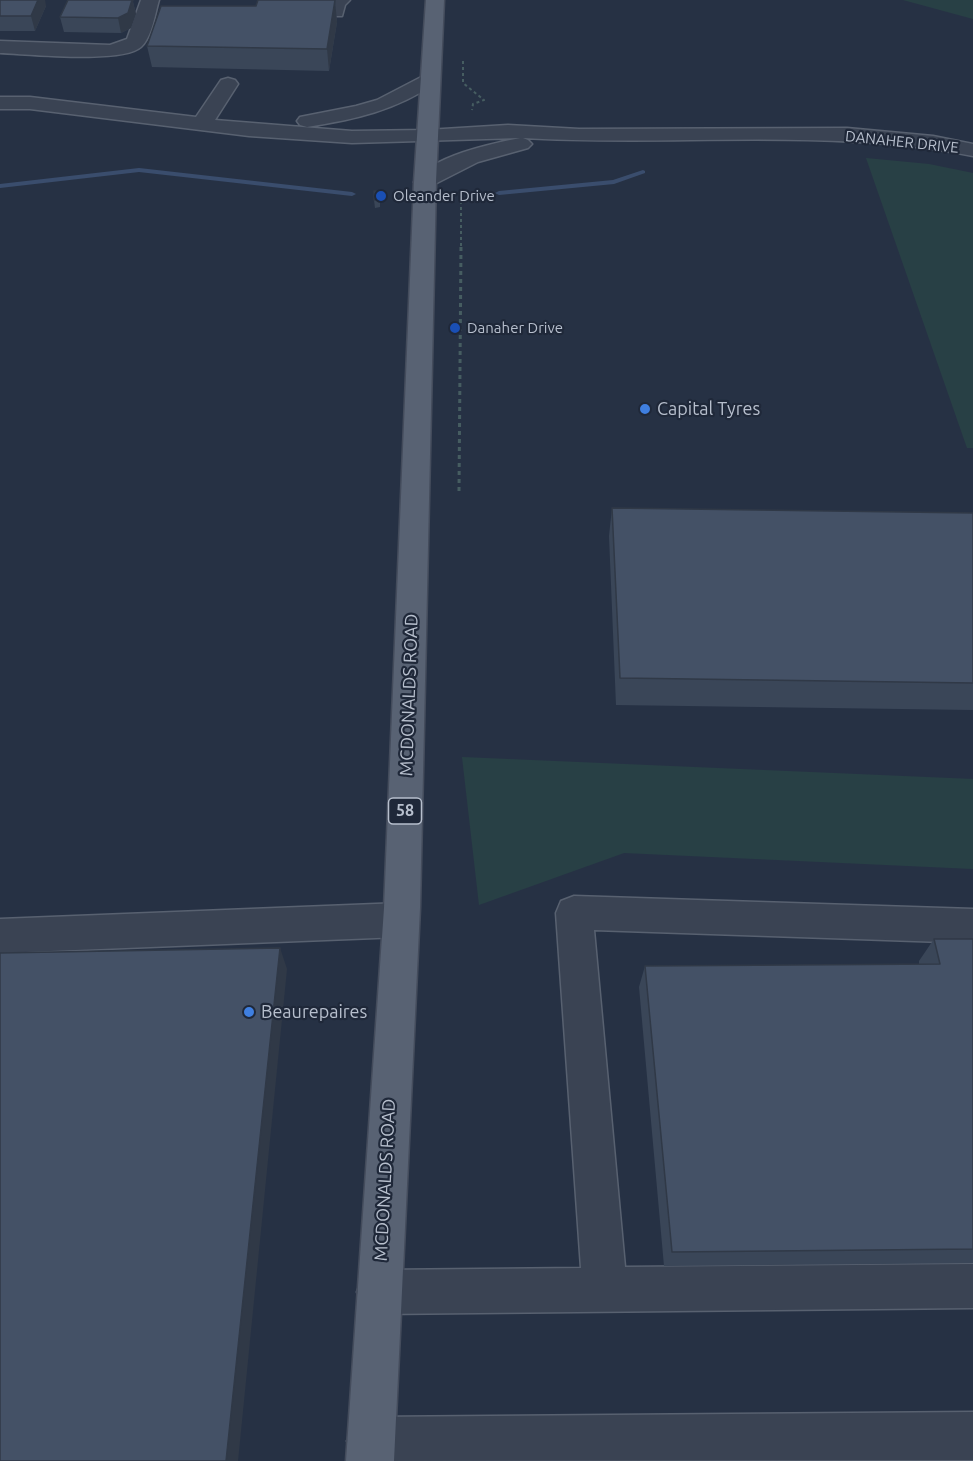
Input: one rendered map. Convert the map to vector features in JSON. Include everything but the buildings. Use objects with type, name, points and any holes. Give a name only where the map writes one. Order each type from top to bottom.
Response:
[{"type":"main road","name":"MCDONALDS ROAD","points":[[370,1451],[401,920],[416,512],[424,182],[435,0]]},
{"type":"street","points":[[0,47],[110,51],[122,49],[136,41],[150,0]]},
{"type":"street","points":[[249,130],[377,109],[397,101],[429,79]]},
{"type":"street","points":[[202,124],[228,84]]},
{"type":"street","points":[[0,103],[30,103],[249,130],[352,136],[427,136]]},
{"type":"street","name":"DANAHER DRIVE","points":[[427,136],[508,131],[579,135],[847,135],[933,142],[973,150]]},
{"type":"street","name":"DANAHER DRIVE","points":[[424,182],[438,172],[474,156],[509,146],[579,135]]},
{"type":"street","points":[[605,1289],[574,913],[973,927]]},
{"type":"street","points":[[0,936],[401,920]]},
{"type":"street","points":[[379,1292],[973,1286]]},
{"type":"street","points":[[370,1451],[973,1436]]},
{"type":"path","points":[[463,51],[463,83],[484,100],[472,104],[469,132]]},
{"type":"path","points":[[459,491],[461,184],[465,178],[489,173],[474,156]]},
{"type":"green space","points":[[903,0],[973,0],[973,19]]},
{"type":"green space","points":[[866,158],[929,164],[973,173],[973,448],[967,448]]},
{"type":"green space","points":[[462,757],[973,779],[973,869],[624,853],[479,905]]},
{"type":"waterway","points":[[0,186],[139,170],[352,194]]},
{"type":"waterway","points":[[499,193],[614,182],[643,172]]},
{"type":"place","name":"Oleander Drive","points":[[381,196]]},
{"type":"place","name":"Danaher Drive","points":[[455,328]]},
{"type":"place","name":"Capital Tyres","points":[[645,409]]},
{"type":"place","name":"Beaurepaires","points":[[249,1012]]}]
